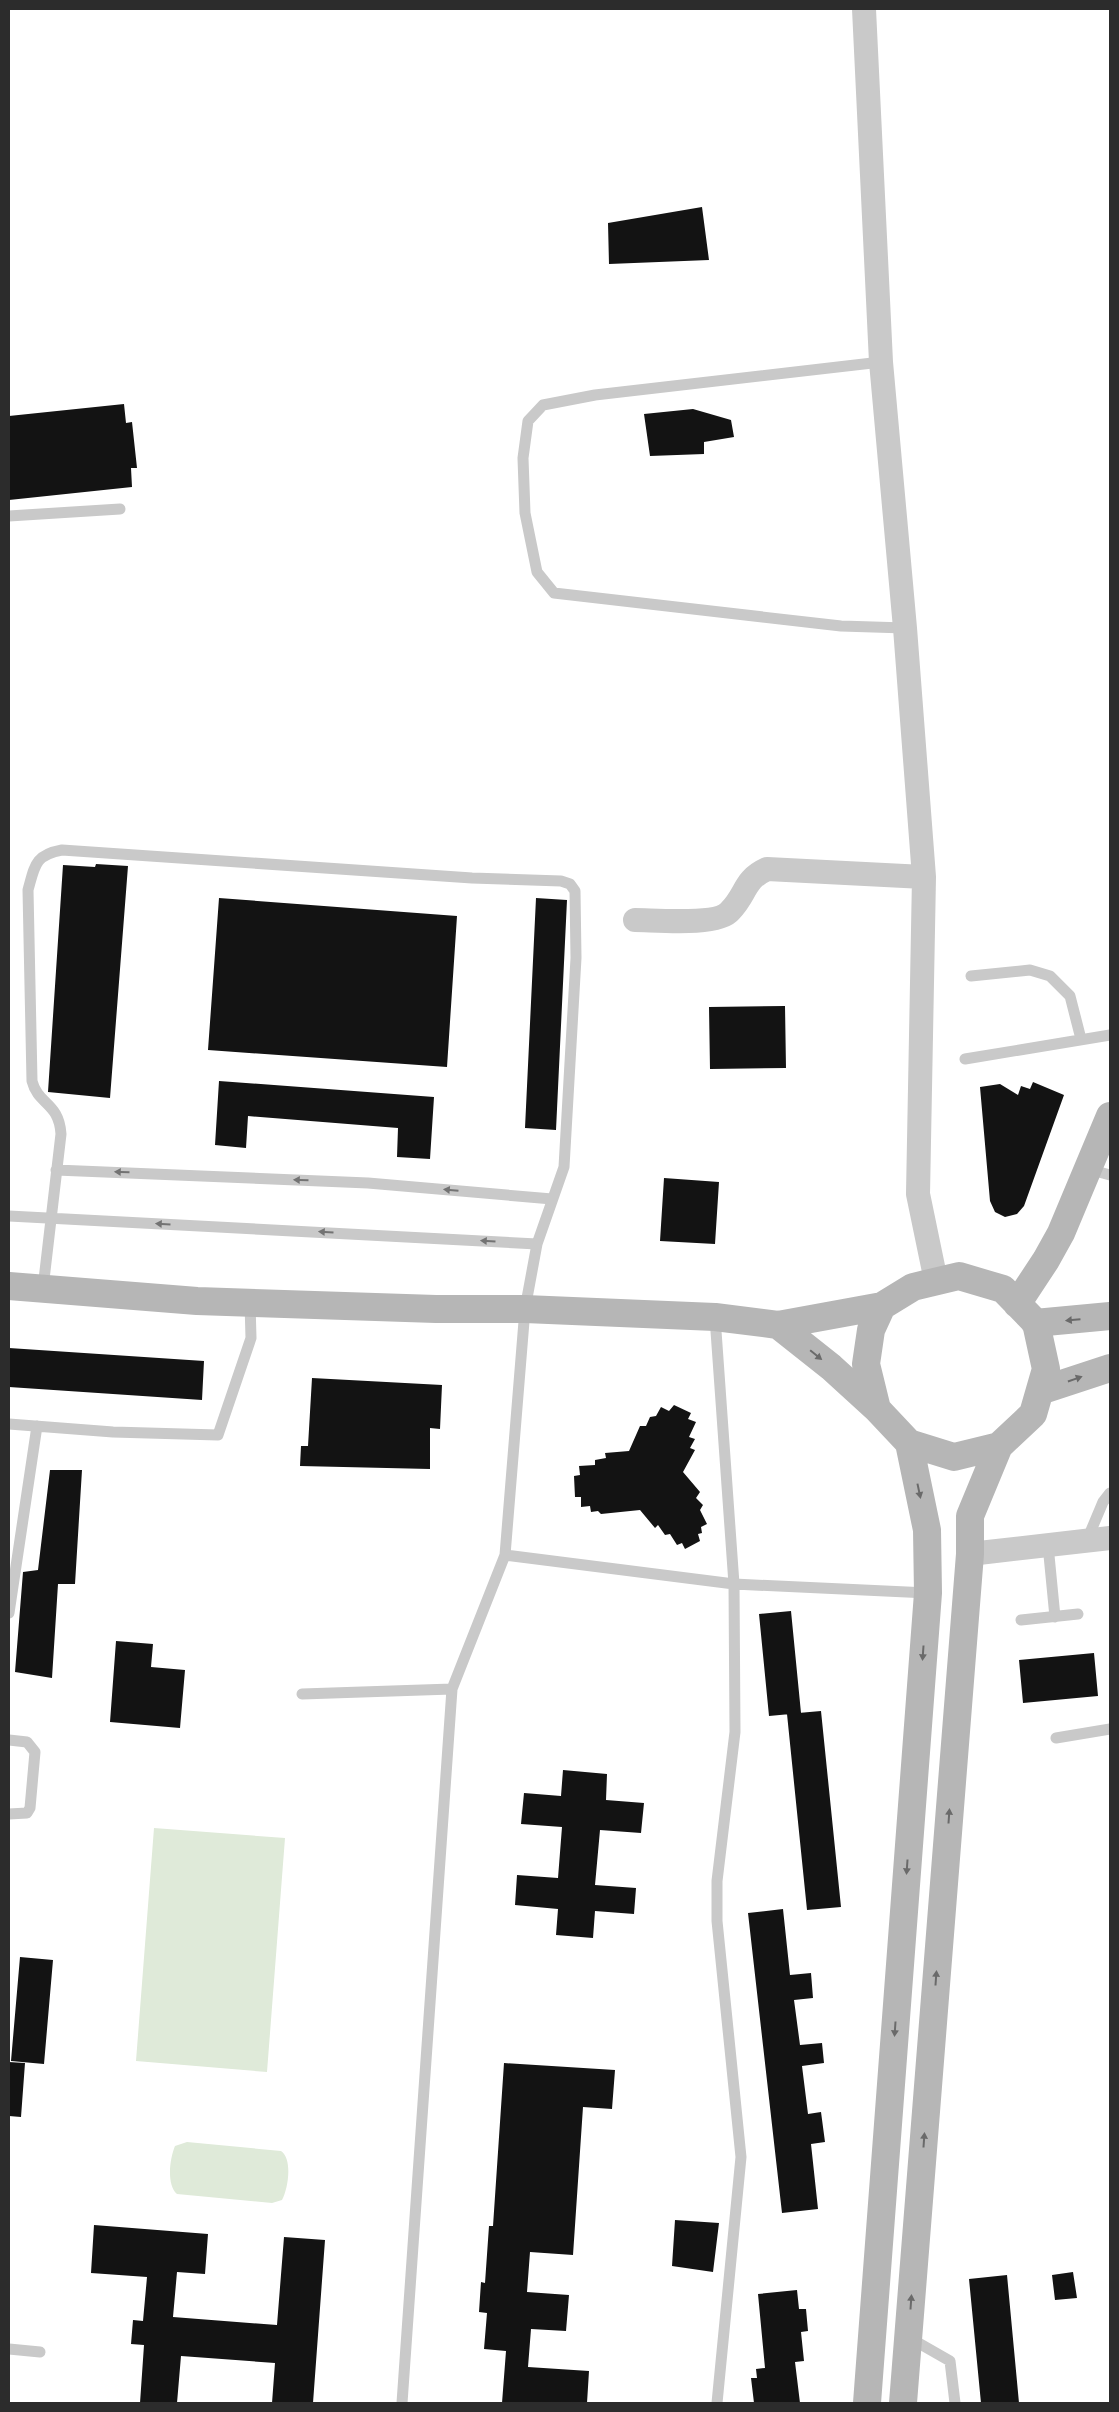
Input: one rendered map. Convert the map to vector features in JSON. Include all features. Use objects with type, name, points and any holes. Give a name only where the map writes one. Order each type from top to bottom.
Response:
[{"type":"main road","points":[[1017,1304],[1099,1172],[1110,1116]]},
{"type":"main road","points":[[9,1286],[197,1301],[436,1309],[525,1309],[715,1317],[752,1323],[778,1324],[882,1306],[913,1287],[959,1276],[1003,1289],[1035,1323],[1046,1369],[1033,1414],[999,1446],[970,1516],[970,1554],[903,2403]]},
{"type":"main road","points":[[877,1409],[866,1364],[871,1330],[882,1306]]},
{"type":"main road","points":[[1035,1323],[1110,1316]]},
{"type":"main road","points":[[778,1324],[831,1367],[877,1409],[909,1443],[954,1457],[999,1446]]},
{"type":"main road","points":[[1040,1391],[1110,1368]]},
{"type":"main road","points":[[868,2403],[928,1593],[927,1530],[909,1443]]},
{"type":"street","points":[[864,9],[881,362],[905,628],[924,877],[918,1194],[936,1282]]},
{"type":"street","points":[[635,920],[708,920],[725,915],[745,890],[750,878],[768,869],[924,877]]},
{"type":"street","points":[[970,1554],[1099,1539]]},
{"type":"lane","points":[[881,362],[595,395],[542,405],[528,421],[523,458],[525,513],[537,572],[554,593],[841,626],[905,628]]},
{"type":"lane","points":[[9,516],[120,509]]},
{"type":"lane","points":[[43,1288],[60,1121],[54,1109],[34,1091],[32,1081],[28,890],[34,866],[46,853],[62,850],[472,878],[561,881],[570,884],[575,891],[574,997],[564,1167],[537,1244],[525,1309],[504,1555],[452,1690],[402,2403]]},
{"type":"lane","points":[[971,976],[1030,970],[1050,976],[1070,996],[1081,1039]]},
{"type":"lane","points":[[965,1059],[1110,1035]]},
{"type":"lane","points":[[56,1170],[368,1183],[552,1199]]},
{"type":"lane","points":[[9,1216],[537,1244]]},
{"type":"lane","points":[[9,1424],[113,1432],[218,1435],[250,1338],[250,1303]]},
{"type":"lane","points":[[715,1317],[734,1584],[735,1732],[717,1881],[717,1921],[741,2157],[717,2403]]},
{"type":"lane","points":[[9,1613],[38,1426]]},
{"type":"lane","points":[[1099,1539],[1103,1502],[1110,1493]]},
{"type":"lane","points":[[1048,1545],[1055,1617]]},
{"type":"lane","points":[[504,1555],[734,1584],[928,1593]]},
{"type":"lane","points":[[1021,1620],[1078,1614]]},
{"type":"lane","points":[[302,1694],[452,1690]]},
{"type":"lane","points":[[1056,1738],[1110,1730]]},
{"type":"lane","points":[[9,1740],[27,1742],[35,1752],[30,1808],[27,1814],[9,1814]]},
{"type":"lane","points":[[908,2337],[950,2361],[955,2403]]},
{"type":"lane","points":[[9,2349],[40,2352]]},
{"type":"green space","points":[[154,1828],[285,1838],[267,2072],[136,2061]]},
{"type":"green space","points":[[187,2142],[281,2151],[285,2155],[288,2167],[286,2189],[282,2200],[272,2203],[177,2194],[170,2178],[172,2157],[175,2146]]},
{"type":"building","points":[[702,207],[709,260],[609,264],[608,223]]},
{"type":"building","points":[[124,404],[126,423],[132,422],[137,468],[131,468],[132,487],[9,500],[9,416]]},
{"type":"building","points":[[693,409],[731,420],[734,437],[704,442],[704,454],[650,456],[644,414]]},
{"type":"building","points":[[96,864],[128,866],[110,1098],[48,1092],[63,865],[95,867]]},
{"type":"building","points":[[219,898],[457,916],[447,1067],[208,1050]]},
{"type":"building","points":[[536,898],[567,900],[556,1130],[525,1128]]},
{"type":"building","points":[[785,1006],[786,1068],[710,1069],[709,1007]]},
{"type":"building","points":[[219,1081],[434,1097],[430,1159],[397,1157],[398,1128],[248,1116],[246,1148],[215,1145]]},
{"type":"building","points":[[1033,1082],[1064,1095],[1024,1206],[1017,1214],[1005,1217],[995,1212],[990,1201],[980,1087],[1000,1084],[1018,1095],[1021,1086],[1030,1089]]},
{"type":"building","points":[[664,1178],[719,1182],[715,1244],[660,1241]]},
{"type":"building","points":[[9,1348],[204,1361],[202,1400],[9,1387]]},
{"type":"building","points":[[312,1378],[442,1385],[440,1429],[430,1428],[430,1469],[300,1466],[301,1446],[308,1446]]},
{"type":"building","points":[[674,1405],[691,1413],[688,1419],[696,1422],[689,1437],[695,1439],[690,1448],[695,1450],[683,1472],[700,1492],[696,1498],[703,1505],[700,1510],[707,1524],[701,1527],[702,1533],[698,1534],[700,1541],[685,1549],[682,1543],[677,1545],[670,1534],[665,1535],[658,1525],[655,1528],[640,1510],[601,1514],[598,1511],[591,1512],[590,1506],[581,1507],[581,1497],[575,1497],[574,1476],[580,1475],[579,1466],[595,1465],[595,1460],[606,1458],[605,1453],[629,1451],[640,1426],[646,1426],[650,1417],[656,1416],[661,1407],[669,1411]]},
{"type":"building","points":[[50,1470],[82,1470],[75,1584],[58,1584],[52,1678],[15,1672],[23,1572],[38,1570]]},
{"type":"building","points":[[791,1611],[801,1713],[769,1716],[759,1614]]},
{"type":"building","points":[[116,1641],[153,1644],[151,1667],[185,1670],[180,1728],[110,1722]]},
{"type":"building","points":[[1094,1653],[1098,1696],[1023,1703],[1019,1660]]},
{"type":"building","points":[[821,1711],[841,1907],[807,1910],[787,1714]]},
{"type":"building","points":[[563,1770],[607,1774],[606,1800],[644,1803],[641,1833],[600,1830],[595,1885],[636,1888],[634,1914],[595,1911],[593,1938],[556,1935],[558,1909],[515,1905],[517,1875],[558,1878],[562,1827],[521,1824],[524,1793],[561,1796]]},
{"type":"building","points":[[783,1909],[790,1975],[811,1973],[813,1998],[794,2000],[800,2045],[822,2043],[824,2063],[802,2066],[808,2114],[821,2112],[825,2142],[811,2144],[818,2209],[782,2213],[748,1913]]},
{"type":"building","points":[[20,1957],[53,1960],[44,2064],[11,2061]]},
{"type":"building","points":[[9,2062],[25,2063],[21,2117],[9,2116]]},
{"type":"building","points":[[504,2063],[615,2070],[612,2109],[583,2107],[573,2255],[530,2252],[527,2292],[569,2295],[566,2331],[531,2329],[528,2367],[589,2371],[587,2403],[502,2403],[506,2351],[484,2349],[487,2313],[479,2312],[481,2282],[485,2283],[489,2226],[493,2226]]},
{"type":"building","points":[[675,2220],[719,2223],[713,2272],[672,2266]]},
{"type":"building","points":[[94,2225],[208,2234],[205,2274],[177,2272],[173,2317],[277,2325],[284,2237],[325,2240],[313,2403],[272,2403],[275,2363],[181,2356],[177,2403],[140,2403],[144,2345],[131,2344],[133,2320],[143,2321],[147,2277],[91,2273]]},
{"type":"building","points":[[1073,2272],[1077,2298],[1055,2300],[1052,2275]]},
{"type":"building","points":[[1007,2275],[1019,2403],[981,2403],[969,2279]]},
{"type":"building","points":[[797,2290],[799,2309],[806,2309],[808,2331],[801,2332],[804,2361],[795,2362],[800,2403],[754,2403],[751,2378],[757,2378],[756,2369],[765,2368],[758,2294]]}]
